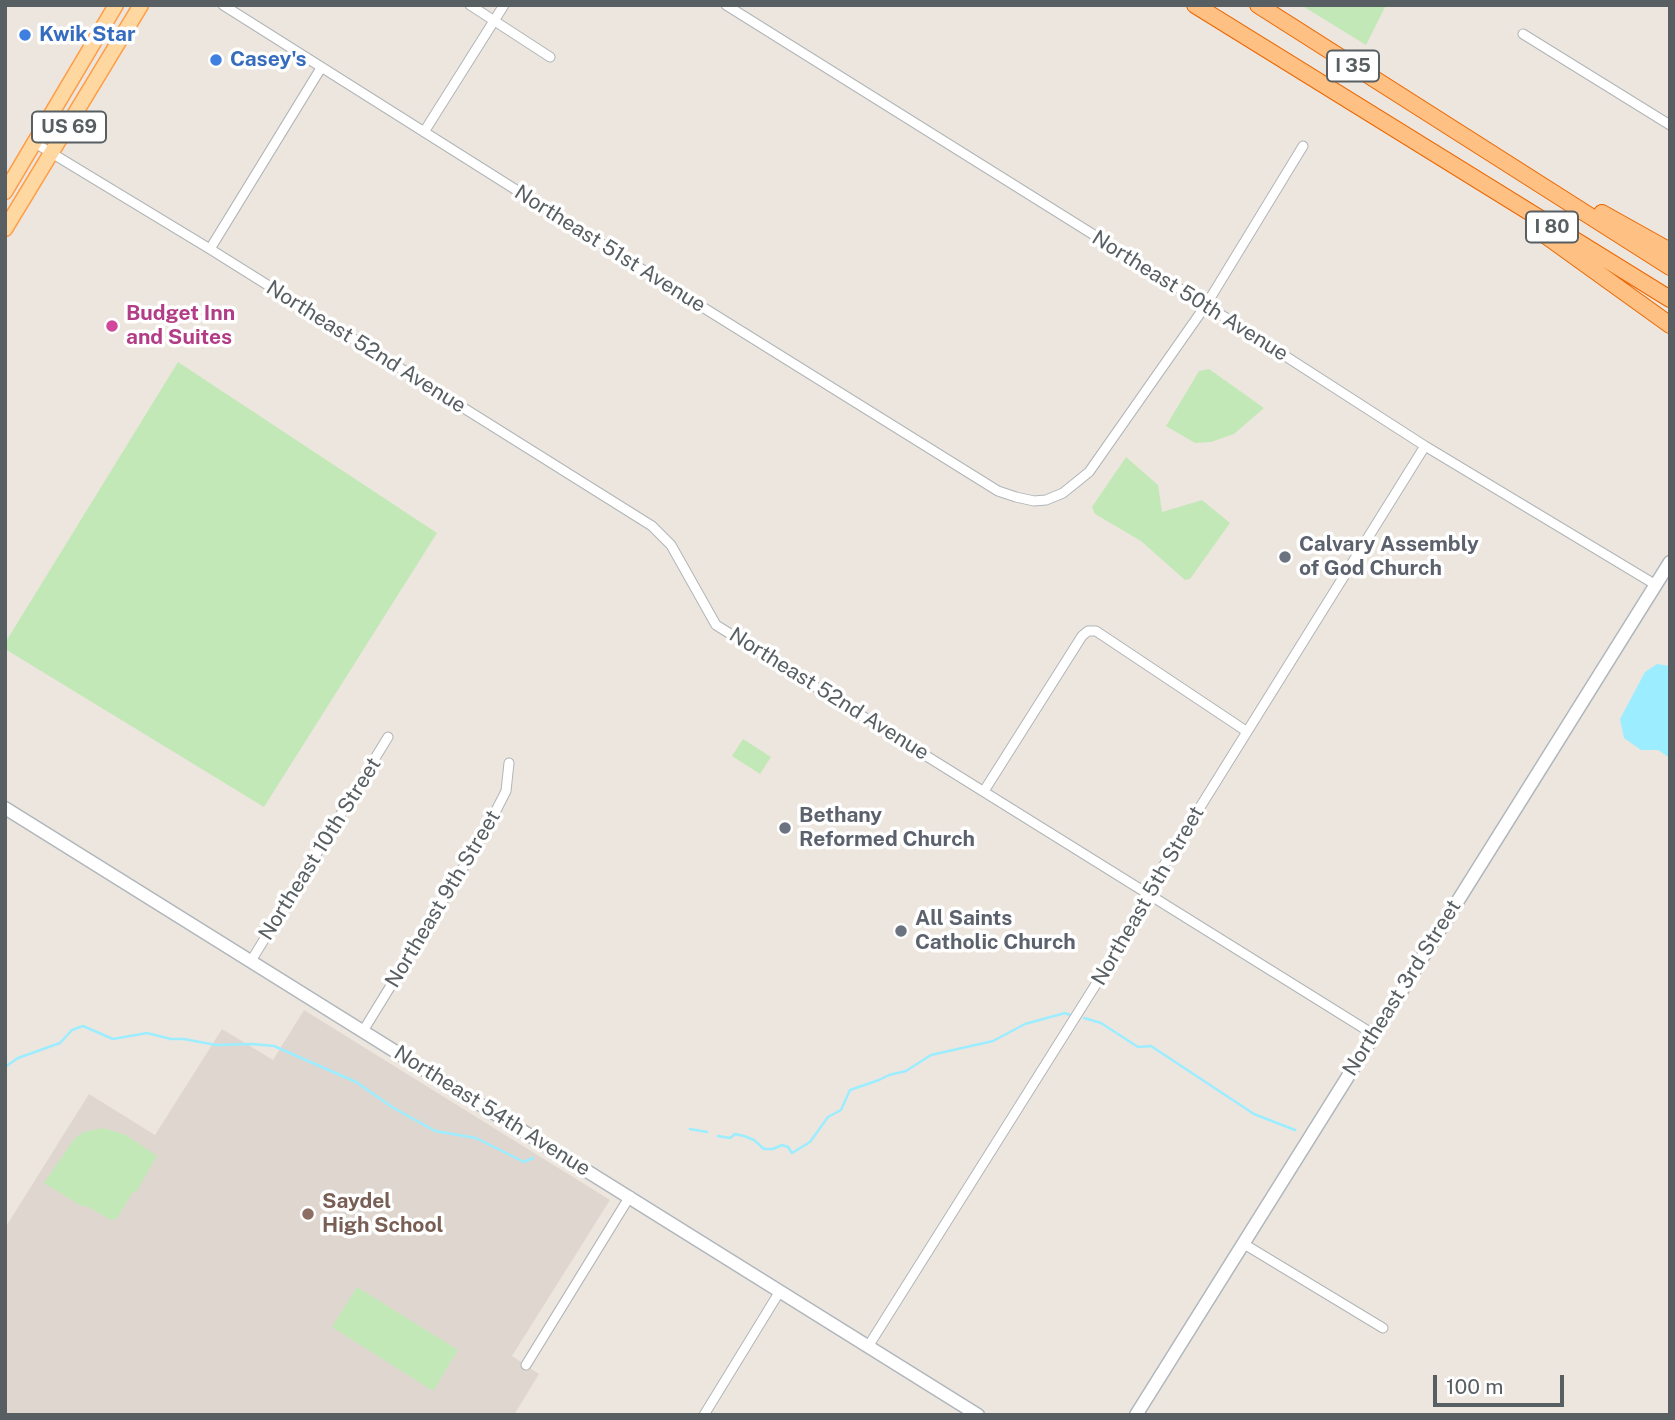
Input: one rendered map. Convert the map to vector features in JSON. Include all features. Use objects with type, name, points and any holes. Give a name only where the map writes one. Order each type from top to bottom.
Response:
[{"type":"highway","points":[[1184,5],[1240,34]]},
{"type":"highway","name":"I 80","points":[[1195,5],[1433,155],[1670,299]]},
{"type":"highway","name":"I 35","points":[[1258,5],[1670,268]]},
{"type":"highway","points":[[1447,126],[1670,251]]},
{"type":"highway","points":[[1433,155],[1670,325]]},
{"type":"main road","name":"US 69","points":[[5,192],[116,5]]},
{"type":"main road","name":"US 69","points":[[5,229],[141,5]]},
{"type":"main road","name":"Northeast 3rd Street","points":[[1136,1415],[1670,562]]},
{"type":"main road","name":"Northeast 54th Avenue","points":[[5,808],[978,1415]]},
{"type":"street","name":"Northeast 51st Avenue","points":[[223,5],[998,491],[1034,501],[1046,500],[1063,493],[1076,484],[1100,457],[1206,305],[1303,146]]},
{"type":"street","points":[[470,5],[550,57]]},
{"type":"street","points":[[424,132],[504,5]]},
{"type":"street","name":"Northeast 50th Avenue","points":[[726,5],[1206,305],[1425,446],[1656,584]]},
{"type":"street","points":[[1523,34],[1670,125]]},
{"type":"street","points":[[210,249],[321,68]]},
{"type":"street","name":"Northeast 52nd Avenue","points":[[35,142],[652,526],[671,545],[716,625],[1373,1034]]},
{"type":"street","name":"Northeast 5th Street","points":[[869,1345],[1115,954],[1146,894],[1425,446]]},
{"type":"street","points":[[985,791],[1082,636],[1088,631],[1096,631],[1246,731]]},
{"type":"street","name":"Northeast 10th Street","points":[[251,961],[388,737]]},
{"type":"street","name":"Northeast 9th Street","points":[[363,1031],[490,824],[506,791],[509,763]]},
{"type":"street","points":[[526,1365],[630,1196]]},
{"type":"street","points":[[1244,1244],[1383,1328]]},
{"type":"street","points":[[704,1415],[780,1291]]},
{"type":"shaded area","name":"Saydel High School","points":[[304,1010],[610,1200],[512,1356],[539,1374],[514,1415],[5,1415],[5,1228],[89,1094],[155,1135],[222,1029],[273,1060]]},
{"type":"green space","points":[[1301,5],[1386,5],[1366,45]]},
{"type":"green space","points":[[178,362],[437,533],[264,807],[5,649],[5,643]]},
{"type":"green space","points":[[1209,369],[1264,408],[1234,434],[1211,442],[1195,443],[1166,426],[1199,371]]},
{"type":"green space","points":[[1126,457],[1158,485],[1162,512],[1202,500],[1230,523],[1190,579],[1185,580],[1141,541],[1095,514],[1092,507]]},
{"type":"green space","points":[[743,739],[771,757],[760,774],[732,756]]},
{"type":"green space","points":[[103,1128],[126,1135],[157,1156],[136,1192],[133,1192],[117,1218],[111,1220],[85,1205],[83,1207],[44,1183],[75,1138],[84,1132]]},
{"type":"green space","points":[[357,1287],[458,1350],[433,1391],[332,1327]]},
{"type":"water","points":[[1657,664],[1670,666],[1670,758],[1658,750],[1641,750],[1624,738],[1620,719],[1645,672]]},
{"type":"waterway","points":[[718,1136],[744,1136],[764,1149],[782,1145],[788,1147],[792,1153],[810,1142],[828,1117],[841,1110],[850,1090],[906,1071],[931,1055],[993,1041],[1025,1024],[1065,1013],[1070,1015]]},
{"type":"waterway","points":[[1084,1018],[1101,1023],[1138,1047],[1151,1046],[1254,1114],[1295,1130]]},
{"type":"waterway","points":[[5,1067],[18,1058],[60,1043],[72,1030],[83,1026],[113,1039],[147,1033],[216,1045],[274,1046],[356,1082],[392,1107],[435,1131],[476,1138],[524,1162],[533,1158]]},
{"type":"waterway","points":[[690,1129],[707,1132]]},
{"type":"place","name":"Kwik Star","points":[[25,35]]},
{"type":"place","name":"Casey's","points":[[216,60]]},
{"type":"place","name":"Budget Inn and Suites","points":[[112,326]]},
{"type":"place","name":"Calvary Assembly of God Church","points":[[1285,557]]},
{"type":"place","name":"Bethany Reformed Church","points":[[785,828]]},
{"type":"place","name":"All Saints Catholic Church","points":[[901,931]]},
{"type":"place","name":"Saydel High School","points":[[308,1214]]}]
